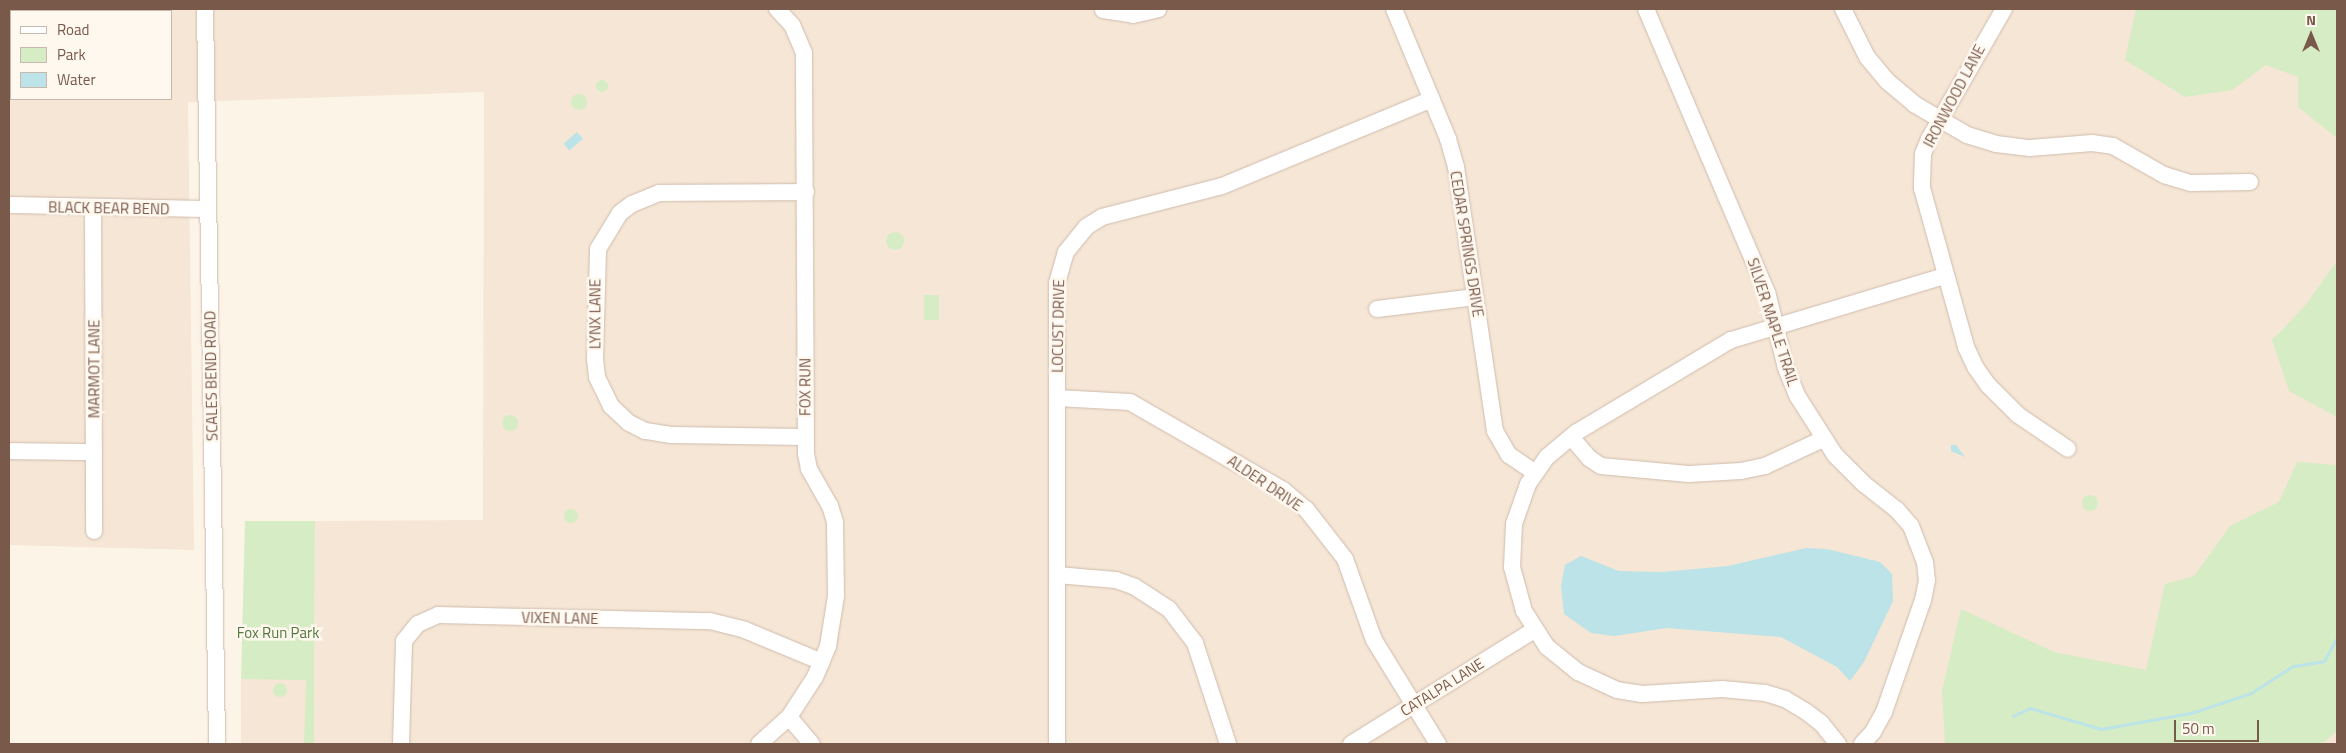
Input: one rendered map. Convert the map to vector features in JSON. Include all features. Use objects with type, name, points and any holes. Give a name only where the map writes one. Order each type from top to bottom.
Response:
[{"type":"street","name":"SCALES BEND ROAD","points":[[205,9],[217,744]]},
{"type":"street","name":"FOX RUN","points":[[760,744],[789,717],[822,662],[834,614],[836,536],[830,506],[810,469],[805,437],[806,192],[804,53],[792,25],[777,9]]},
{"type":"street","points":[[1103,10],[1133,15],[1158,9]]},
{"type":"street","name":"CEDAR SPRINGS DRIVE","points":[[1394,9],[1432,98],[1456,168],[1495,431],[1509,455],[1534,472]]},
{"type":"street","name":"SILVER MAPLE TRAIL","points":[[1646,9],[1760,277],[1789,375],[1823,438],[1864,484],[1902,516],[1920,543],[1927,580],[1923,600],[1884,712],[1873,732],[1862,744]]},
{"type":"street","points":[[1843,9],[1867,57],[1888,82],[1914,104],[1967,135],[1996,144],[2030,148],[2092,143],[2113,146],[2164,175],[2191,183],[2250,182]]},
{"type":"street","name":"IRONWOOD LANE","points":[[2004,9],[1939,120],[1923,154],[1922,188],[1966,347],[1988,385],[2018,415],[2068,449]]},
{"type":"street","name":"LOCUST DRIVE","points":[[1057,744],[1057,398],[1060,267],[1066,252],[1086,227],[1102,216],[1222,186],[1432,98]]},
{"type":"street","name":"LYNX LANE","points":[[805,437],[671,435],[645,431],[629,423],[610,406],[597,377],[595,349],[598,249],[610,225],[632,204],[659,193],[806,192]]},
{"type":"street","name":"BLACK BEAR BEND","points":[[9,205],[208,209]]},
{"type":"street","name":"MARMOT LANE","points":[[93,208],[94,531]]},
{"type":"street","points":[[1838,744],[1821,723],[1805,711],[1766,693],[1722,689],[1662,695],[1617,690],[1594,681],[1560,660],[1534,630],[1516,589],[1512,546],[1520,503],[1534,472],[1571,437],[1731,340],[1945,276]]},
{"type":"street","points":[[1377,309],[1475,297]]},
{"type":"street","name":"ALDER DRIVE","points":[[1057,398],[1130,402],[1283,490],[1306,509],[1345,559],[1374,640],[1438,744]]},
{"type":"street","points":[[1571,437],[1589,458],[1601,466],[1689,474],[1741,472],[1765,466],[1823,438]]},
{"type":"street","points":[[9,451],[94,452]]},
{"type":"street","points":[[1057,575],[1116,580],[1135,587],[1169,609],[1195,642],[1228,744]]},
{"type":"street","name":"VIXEN LANE","points":[[401,744],[404,641],[409,632],[428,618],[710,621],[745,630],[822,662]]},
{"type":"street","name":"CATALPA LANE","points":[[1351,744],[1534,630]]},
{"type":"street","points":[[789,717],[812,744]]},
{"type":"shaded area","points":[[9,9],[2337,9],[2337,744],[314,744],[315,521],[483,520],[484,92],[188,102],[194,550],[9,545]]},
{"type":"shaded area","points":[[241,679],[306,679],[306,744],[241,744]]},
{"type":"green space","points":[[2136,9],[2337,9],[2337,138],[2298,107],[2298,77],[2266,65],[2232,90],[2185,97],[2125,60]]},
{"type":"green space","points":[[604,80],[607,81],[607,91],[600,92],[597,91],[596,84],[597,81]]},
{"type":"green space","points":[[579,94],[587,102],[579,110],[571,102]]},
{"type":"green space","points":[[895,232],[901,235],[904,241],[901,247],[895,250],[889,247],[886,241],[889,235]]},
{"type":"green space","points":[[2337,261],[2337,417],[2289,391],[2272,340],[2304,307]]},
{"type":"green space","points":[[924,295],[939,295],[939,320],[924,320]]},
{"type":"green space","points":[[507,415],[513,415],[518,420],[516,429],[507,431],[502,426],[502,420]]},
{"type":"green space","points":[[2297,462],[2337,465],[2337,731],[2322,744],[1945,744],[1942,691],[1961,609],[2054,652],[2146,670],[2165,584],[2194,576],[2230,526],[2279,502]]},
{"type":"green space","points":[[2090,495],[2096,497],[2098,503],[2096,509],[2090,511],[2084,509],[2082,503],[2084,497]]},
{"type":"green space","points":[[571,509],[576,511],[578,516],[576,521],[571,523],[566,521],[564,516],[566,511]]},
{"type":"green space","name":"Fox Run Park","points":[[245,521],[315,521],[314,744],[304,744],[306,680],[241,679]]},
{"type":"green space","points":[[277,683],[283,683],[287,690],[283,697],[277,697],[273,693],[273,687]]},
{"type":"water","points":[[577,132],[583,139],[569,151],[563,144]]},
{"type":"water","points":[[1951,445],[1956,445],[1965,457],[1951,451]]},
{"type":"water","points":[[1806,548],[1827,549],[1880,562],[1892,574],[1893,601],[1864,662],[1850,681],[1837,667],[1781,637],[1667,628],[1614,636],[1591,633],[1564,614],[1561,586],[1565,565],[1581,556],[1619,571],[1662,572],[1728,566]]},
{"type":"waterway","points":[[2013,716],[2030,708],[2101,729],[2191,713],[2251,693],[2293,666],[2324,661],[2337,638]]}]
